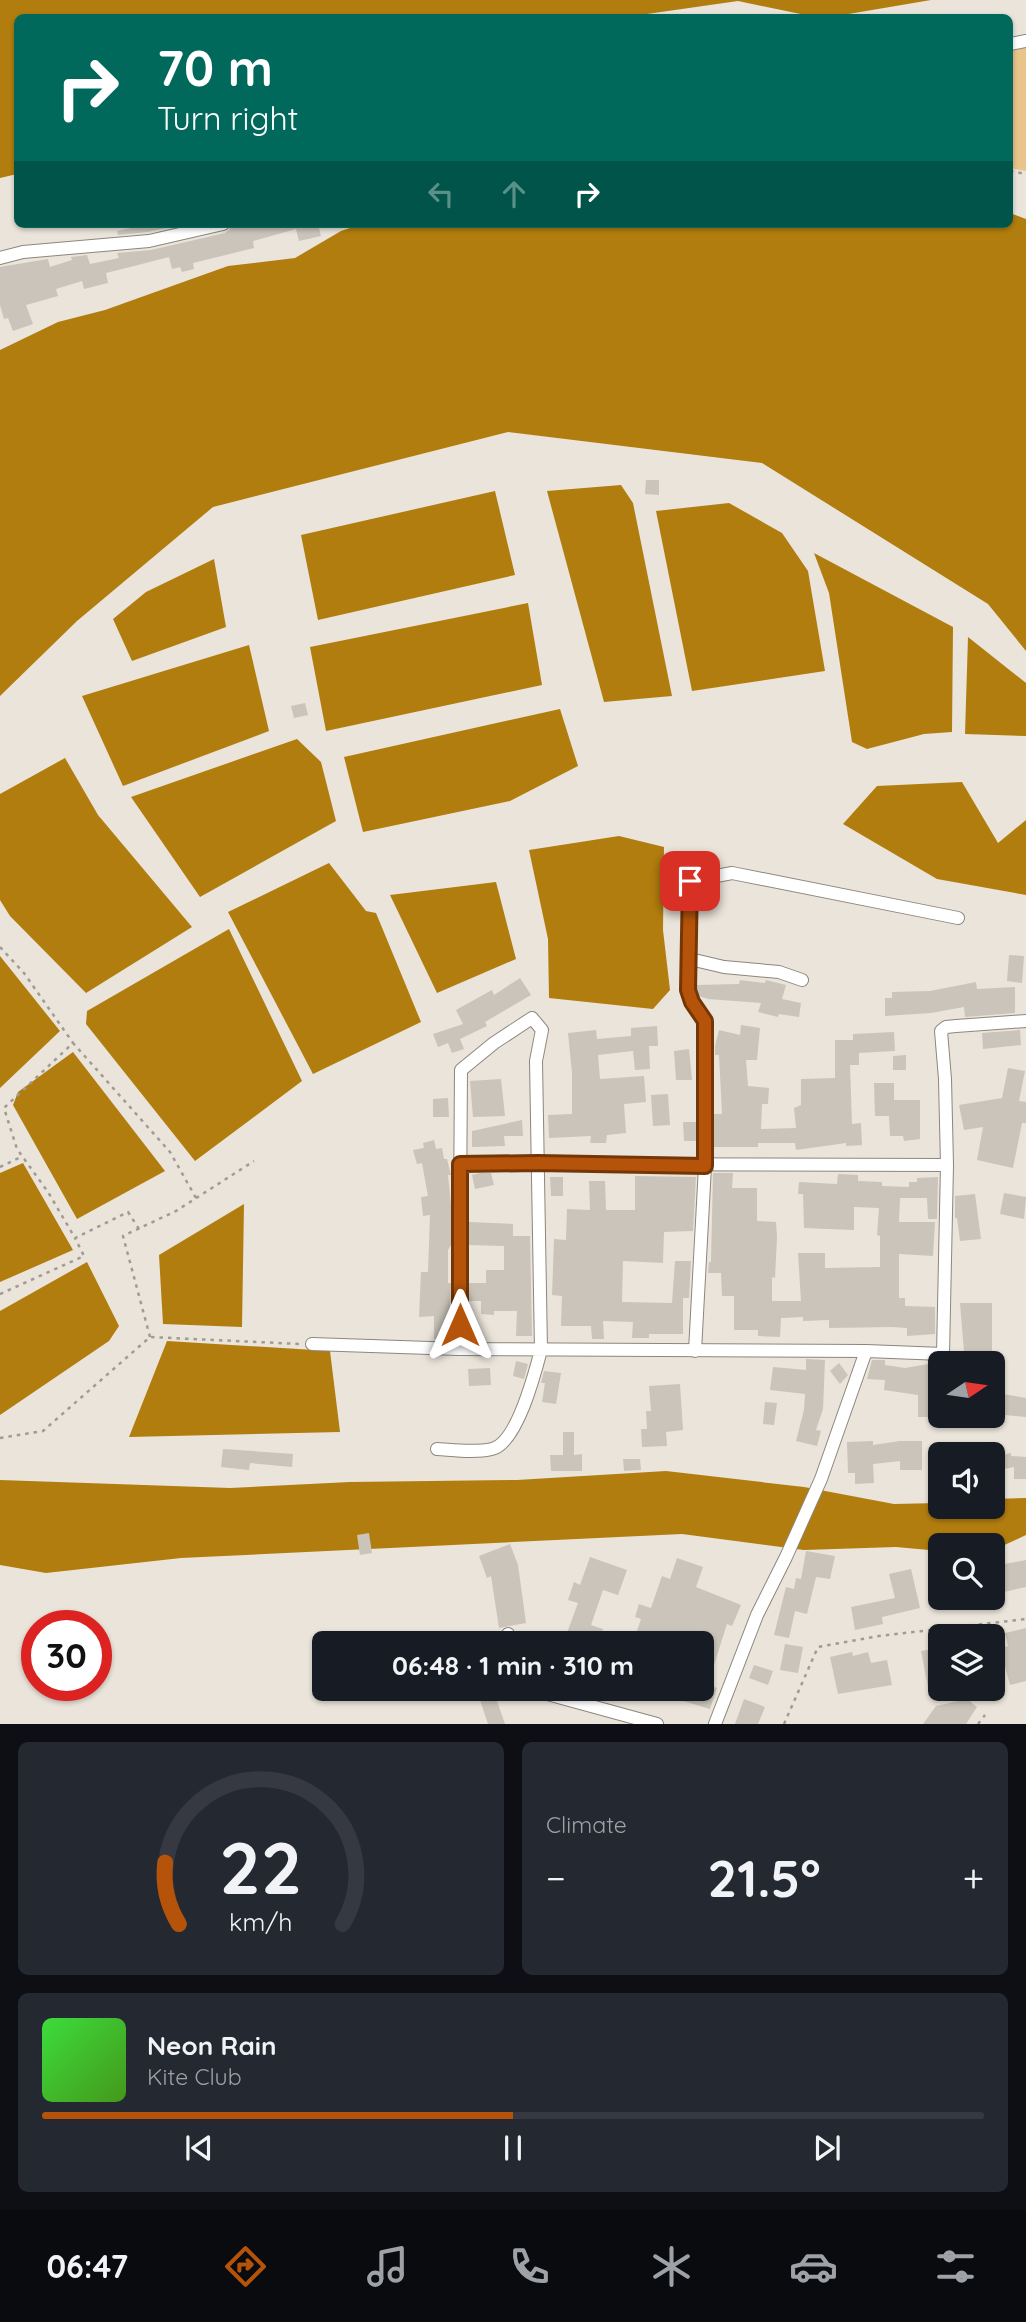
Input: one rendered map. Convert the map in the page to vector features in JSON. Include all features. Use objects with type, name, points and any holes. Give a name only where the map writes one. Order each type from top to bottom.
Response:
[{"type":"street","points":[[0,258],[23,252],[149,241],[206,228]]},
{"type":"street","points":[[695,1352],[705,1166],[705,1021],[692,1002],[688,990],[690,881],[732,873],[958,918]]},
{"type":"street","points":[[690,959],[724,967],[779,972],[802,980]]},
{"type":"street","points":[[437,1449],[491,1450],[505,1441],[533,1381],[541,1350],[536,1061],[541,1030],[532,1018],[494,1043],[461,1070],[459,1349]]},
{"type":"street","points":[[312,1344],[459,1349],[866,1351],[943,1354],[947,1165],[941,1031],[946,1027],[1026,1021]]},
{"type":"street","points":[[460,1164],[947,1165]]},
{"type":"street","points":[[715,1724],[757,1615],[821,1479],[866,1351]]},
{"type":"street","points":[[573,1701],[657,1724]]},
{"type":"path","points":[[0,947],[24,973],[73,1042],[170,1152],[196,1198]]},
{"type":"path","points":[[0,1294],[84,1256],[17,1149],[4,1108],[73,1042]]},
{"type":"path","points":[[0,1167],[23,1156]]},
{"type":"path","points":[[150,1337],[123,1236],[176,1211],[254,1161]]},
{"type":"path","points":[[75,1238],[128,1212],[139,1228]]},
{"type":"path","points":[[0,1438],[43,1431],[150,1337],[312,1344]]},
{"type":"path","points":[[784,1724],[818,1647],[879,1636],[1026,1619]]},
{"type":"path","points":[[978,1724],[985,1715]]},
{"type":"shaded area","points":[[0,0],[931,0],[849,14],[801,14],[738,1],[647,14],[14,14],[14,175],[0,178]]},
{"type":"shaded area","points":[[1026,46],[1026,171],[1013,169],[1013,50]]},
{"type":"shaded area","points":[[1013,214],[1026,219],[1026,651],[988,604],[762,463],[508,432],[213,507],[77,621],[0,696],[0,350],[58,322],[105,310],[228,266],[295,258],[350,228],[1013,228]]},
{"type":"shaded area","points":[[621,485],[633,503],[672,696],[604,702],[547,491]]},
{"type":"shaded area","points":[[495,491],[515,575],[318,620],[301,535]]},
{"type":"shaded area","points":[[729,503],[782,533],[808,571],[825,671],[692,691],[656,511]]},
{"type":"shaded area","points":[[814,553],[953,627],[952,732],[924,734],[867,749],[852,742],[829,593]]},
{"type":"shaded area","points":[[214,559],[226,627],[132,661],[113,619],[146,592]]},
{"type":"shaded area","points":[[528,603],[542,685],[326,731],[310,647]]},
{"type":"shaded area","points":[[968,637],[1026,683],[1026,736],[965,734]]},
{"type":"shaded area","points":[[249,645],[269,731],[123,786],[82,696]]},
{"type":"shaded area","points":[[560,709],[578,766],[510,801],[363,832],[344,757]]},
{"type":"shaded area","points":[[297,739],[321,762],[336,821],[200,897],[131,797]]},
{"type":"shaded area","points":[[65,758],[98,815],[192,927],[86,993],[10,916],[0,900],[0,794]]},
{"type":"shaded area","points":[[962,782],[998,843],[1026,820],[1026,895],[937,879],[843,824],[877,786]]},
{"type":"shaded area","points":[[619,836],[664,847],[663,930],[670,990],[653,1009],[549,998],[548,939],[529,850]]},
{"type":"shaded area","points":[[329,863],[366,911],[376,913],[421,1022],[313,1074],[228,912]]},
{"type":"shaded area","points":[[496,882],[516,959],[437,993],[390,895]]},
{"type":"shaded area","points":[[229,929],[302,1081],[195,1161],[86,1024],[87,1011]]},
{"type":"shaded area","points":[[0,956],[60,1031],[0,1088]]},
{"type":"shaded area","points":[[73,1052],[165,1171],[77,1219],[13,1105],[18,1092]]},
{"type":"shaded area","points":[[23,1163],[73,1250],[0,1282],[0,1173]]},
{"type":"shaded area","points":[[244,1204],[242,1327],[163,1324],[159,1255]]},
{"type":"shaded area","points":[[87,1262],[119,1326],[109,1341],[0,1415],[0,1311]]},
{"type":"shaded area","points":[[167,1341],[330,1351],[340,1432],[129,1437]]},
{"type":"shaded area","points":[[666,1471],[804,1487],[894,1504],[928,1503],[928,1519],[1005,1519],[1005,1499],[1026,1498],[1026,1535],[1005,1545],[1005,1533],[928,1533],[928,1550],[896,1547],[804,1550],[682,1534],[181,1558],[46,1573],[0,1565],[0,1480],[230,1488],[350,1482],[517,1480]]},
{"type":"building","points":[[132,228],[166,228],[118,235],[117,231]]},
{"type":"building","points":[[319,228],[321,236],[299,241],[296,229],[253,241],[254,248],[193,263],[194,269],[182,272],[180,267],[172,269],[169,257],[106,273],[108,283],[84,289],[82,281],[56,289],[58,296],[26,305],[33,324],[13,331],[8,318],[4,319],[0,305],[0,267],[48,259],[50,267],[72,260],[71,257],[87,255],[90,264],[119,258],[117,253],[151,250],[229,230]]},
{"type":"building","points":[[646,480],[659,480],[659,495],[645,494]]},
{"type":"building","points":[[305,703],[308,715],[294,718],[291,706]]},
{"type":"building","points":[[1009,955],[1024,956],[1022,983],[1007,981]]},
{"type":"building","points":[[520,978],[531,995],[485,1022],[487,1026],[460,1039],[464,1049],[452,1053],[448,1043],[438,1047],[433,1034],[463,1024],[456,1010],[492,990],[494,995]]},
{"type":"building","points":[[740,980],[765,983],[766,980],[786,985],[782,999],[801,1003],[799,1017],[779,1014],[778,1017],[758,1012],[761,1003],[699,996],[697,985],[739,984]]},
{"type":"building","points":[[976,982],[977,989],[1015,987],[1015,1013],[965,1017],[964,1007],[931,1013],[885,1016],[885,998],[892,998],[892,992],[930,991]]},
{"type":"building","points":[[741,1025],[760,1028],[757,1060],[746,1060],[748,1086],[769,1088],[768,1104],[762,1104],[761,1129],[796,1128],[794,1108],[801,1105],[801,1079],[835,1078],[835,1040],[853,1040],[853,1034],[894,1032],[895,1051],[859,1053],[859,1065],[850,1065],[852,1124],[861,1123],[862,1145],[846,1146],[846,1143],[796,1150],[795,1143],[758,1143],[758,1147],[714,1147],[714,1114],[722,1114],[719,1055],[715,1055],[715,1046],[719,1030],[740,1035]]},
{"type":"building","points":[[657,1026],[658,1046],[649,1046],[650,1069],[635,1070],[633,1051],[598,1055],[600,1079],[644,1076],[646,1102],[624,1104],[626,1133],[607,1135],[606,1143],[590,1143],[591,1136],[549,1138],[548,1115],[572,1114],[568,1033],[596,1030],[597,1039],[631,1036],[631,1028]]},
{"type":"building","points":[[1020,1030],[1021,1045],[983,1049],[982,1033]]},
{"type":"building","points":[[689,1049],[692,1080],[676,1080],[674,1051]]},
{"type":"building","points":[[906,1055],[906,1070],[893,1070],[893,1056]]},
{"type":"building","points":[[1008,1068],[1025,1071],[1019,1101],[1026,1102],[1026,1123],[1022,1123],[1013,1168],[977,1160],[983,1127],[964,1130],[959,1105],[1002,1098]]},
{"type":"building","points":[[501,1079],[505,1116],[473,1117],[470,1081]]},
{"type":"building","points":[[874,1083],[894,1083],[894,1100],[920,1100],[920,1139],[904,1141],[903,1136],[890,1136],[889,1116],[875,1116]]},
{"type":"building","points":[[668,1094],[670,1125],[653,1126],[651,1095]]},
{"type":"building","points":[[448,1098],[449,1117],[433,1117],[433,1099]]},
{"type":"building","points":[[522,1120],[523,1136],[504,1136],[505,1146],[472,1147],[472,1131]]},
{"type":"building","points":[[683,1122],[697,1122],[696,1141],[684,1141]]},
{"type":"building","points":[[434,1140],[436,1149],[442,1148],[451,1175],[448,1175],[451,1245],[448,1250],[448,1283],[451,1283],[449,1338],[434,1339],[434,1316],[419,1317],[421,1272],[428,1272],[430,1215],[423,1216],[421,1197],[428,1196],[422,1163],[417,1164],[413,1150],[424,1148],[423,1143]]},
{"type":"building","points":[[491,1173],[494,1185],[475,1189],[472,1175]]},
{"type":"building","points":[[713,1173],[733,1173],[732,1188],[757,1188],[757,1221],[776,1222],[772,1301],[801,1301],[798,1253],[825,1253],[825,1268],[880,1267],[880,1236],[877,1235],[879,1208],[854,1207],[854,1230],[804,1228],[803,1194],[798,1194],[799,1182],[837,1184],[838,1174],[858,1175],[858,1181],[882,1182],[882,1186],[909,1187],[909,1182],[917,1182],[917,1178],[938,1177],[937,1219],[928,1219],[927,1198],[900,1198],[899,1222],[935,1222],[933,1256],[899,1254],[899,1298],[905,1298],[905,1306],[935,1307],[935,1334],[907,1336],[907,1328],[892,1327],[829,1328],[829,1320],[803,1321],[803,1317],[781,1318],[780,1337],[758,1336],[758,1330],[734,1330],[734,1296],[722,1296],[721,1273],[708,1273],[711,1262]]},
{"type":"building","points":[[635,1176],[696,1177],[693,1231],[664,1232],[663,1263],[623,1261],[622,1302],[672,1303],[675,1261],[691,1261],[689,1298],[683,1298],[683,1334],[649,1334],[649,1338],[632,1338],[633,1322],[603,1321],[604,1339],[592,1339],[591,1326],[561,1326],[562,1296],[552,1295],[554,1239],[566,1240],[567,1209],[590,1210],[589,1181],[605,1181],[606,1210],[635,1210]]},
{"type":"building","points":[[550,1177],[563,1177],[563,1196],[551,1196]]},
{"type":"building","points":[[1004,1193],[1026,1197],[1024,1219],[1000,1214]]},
{"type":"building","points":[[975,1194],[981,1239],[960,1241],[955,1218],[955,1196]]},
{"type":"building","points":[[469,1222],[513,1224],[513,1236],[530,1236],[532,1336],[516,1336],[517,1311],[481,1314],[481,1301],[468,1301],[468,1283],[486,1283],[486,1270],[504,1270],[504,1246],[468,1245]]},
{"type":"building","points":[[960,1303],[992,1303],[992,1351],[964,1351]]},
{"type":"building","points":[[806,1359],[825,1360],[823,1409],[816,1430],[821,1431],[817,1446],[796,1441],[805,1394],[770,1390],[773,1367],[806,1370]]},
{"type":"building","points":[[872,1360],[885,1360],[885,1365],[905,1368],[928,1364],[928,1417],[918,1417],[918,1395],[884,1390],[885,1380],[867,1379]]},
{"type":"building","points":[[516,1361],[528,1364],[524,1379],[513,1376]]},
{"type":"building","points":[[839,1363],[848,1375],[840,1384],[830,1371]]},
{"type":"building","points":[[490,1368],[491,1385],[469,1386],[468,1369]]},
{"type":"building","points":[[544,1371],[561,1373],[556,1404],[542,1402],[545,1383],[541,1383]]},
{"type":"building","points":[[680,1384],[683,1430],[666,1432],[667,1446],[642,1447],[641,1429],[647,1429],[646,1411],[651,1411],[649,1386]]},
{"type":"building","points":[[1005,1394],[1026,1398],[1026,1417],[1005,1415]]},
{"type":"building","points":[[765,1402],[777,1403],[774,1425],[763,1424]]},
{"type":"building","points":[[563,1432],[574,1432],[574,1455],[582,1454],[582,1471],[551,1471],[550,1455],[563,1455]]},
{"type":"building","points":[[873,1441],[873,1445],[922,1441],[922,1470],[900,1470],[900,1461],[873,1464],[874,1483],[855,1484],[855,1473],[848,1473],[847,1442]]},
{"type":"building","points":[[223,1449],[293,1454],[292,1467],[250,1463],[249,1470],[221,1467]]},
{"type":"building","points":[[1011,1453],[1011,1456],[1026,1457],[1026,1479],[1014,1479],[1014,1467],[1005,1469],[1005,1455]]},
{"type":"building","points":[[623,1459],[640,1459],[641,1470],[624,1471]]},
{"type":"building","points":[[369,1533],[372,1553],[360,1555],[357,1535]]},
{"type":"building","points":[[510,1544],[518,1565],[526,1623],[499,1628],[491,1576],[487,1578],[479,1556]]},
{"type":"building","points":[[806,1551],[835,1556],[830,1579],[816,1577],[807,1614],[795,1611],[789,1638],[774,1635],[786,1587],[794,1589],[796,1578],[801,1579]]},
{"type":"building","points":[[590,1557],[627,1570],[618,1595],[603,1590],[591,1625],[602,1631],[568,1631],[578,1603],[568,1600],[574,1582],[580,1585]]},
{"type":"building","points":[[677,1558],[703,1567],[696,1587],[741,1605],[732,1626],[727,1624],[714,1665],[714,1631],[637,1631],[641,1619],[635,1617],[639,1604],[651,1608],[662,1576],[670,1579]]},
{"type":"building","points":[[1026,1560],[1026,1587],[1005,1592],[1005,1564]]},
{"type":"building","points":[[911,1569],[920,1608],[882,1617],[883,1624],[855,1630],[851,1607],[895,1598],[889,1574]]},
{"type":"building","points":[[1026,1628],[1026,1681],[1010,1685],[1005,1666],[1005,1647],[1008,1646],[1005,1633]]},
{"type":"building","points":[[785,1644],[803,1647],[798,1673],[780,1670]]},
{"type":"building","points":[[928,1650],[928,1687],[921,1651]]},
{"type":"building","points":[[852,1652],[853,1656],[868,1652],[871,1663],[887,1660],[892,1685],[838,1694],[830,1657]]},
{"type":"building","points":[[754,1665],[773,1671],[768,1685],[749,1678]]},
{"type":"building","points":[[744,1699],[765,1707],[758,1724],[735,1724]]},
{"type":"building","points":[[480,1701],[497,1701],[505,1724],[488,1724]]},
{"type":"building","points":[[683,1701],[713,1701],[710,1709]]},
{"type":"building","points":[[970,1701],[977,1707],[966,1724],[923,1724],[936,1706]]},
{"type":"route","points":[[460,1325],[460,1164],[705,1166],[705,1021],[692,1002],[688,990],[690,881]]}]
